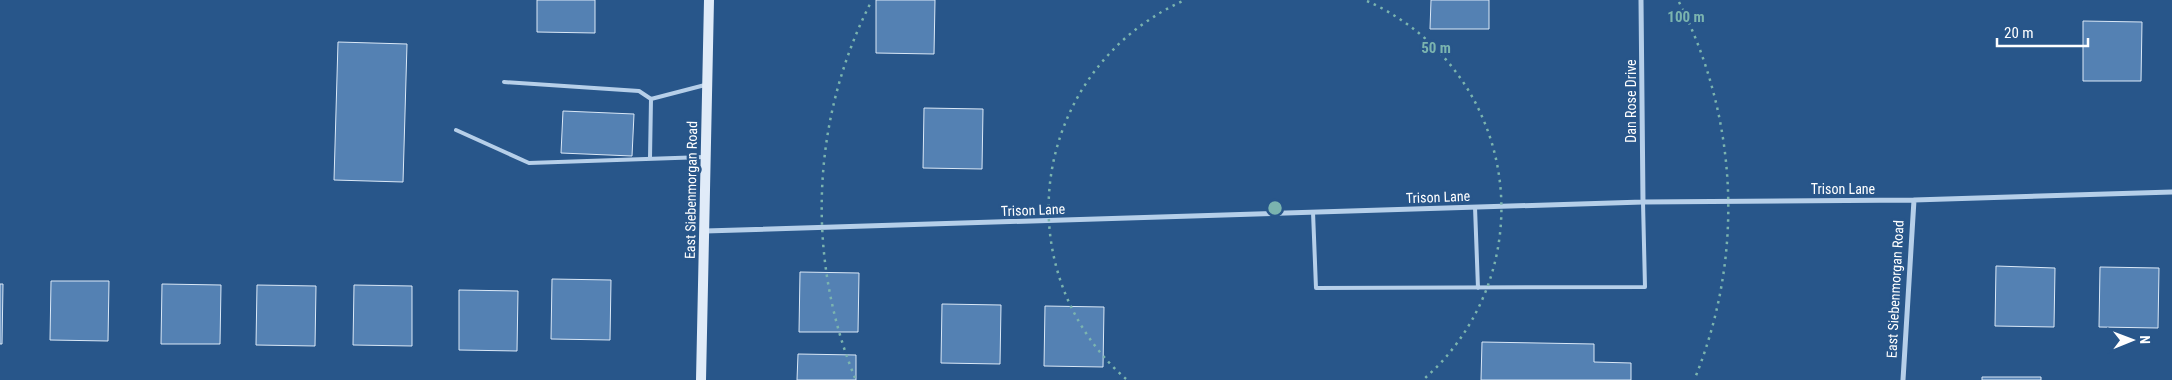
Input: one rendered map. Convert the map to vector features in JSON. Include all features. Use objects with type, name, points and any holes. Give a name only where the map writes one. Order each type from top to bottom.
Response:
[{"type":"street","name":"East Siebenmorgan Road","points":[[701,380],[709,0]]},
{"type":"street","name":"Dan Rose Drive","points":[[1641,0],[1643,202]]},
{"type":"street","name":"Trison Lane","points":[[704,231],[1643,202],[1914,200],[2172,192]]},
{"type":"street","name":"East Siebenmorgan Road","points":[[1903,380],[1914,200]]},
{"type":"lane","points":[[504,82],[639,90],[651,98],[707,84]]},
{"type":"lane","points":[[650,158],[651,98]]},
{"type":"lane","points":[[456,130],[529,163],[706,157]]},
{"type":"lane","points":[[1313,212],[1316,288],[1645,287],[1643,202]]},
{"type":"lane","points":[[1475,207],[1478,288]]},
{"type":"building","points":[[537,0],[595,0],[595,33],[537,32]]},
{"type":"building","points":[[876,0],[935,0],[934,54],[876,53]]},
{"type":"building","points":[[1431,0],[1489,0],[1489,29],[1430,29]]},
{"type":"building","points":[[2083,21],[2142,22],[2141,81],[2083,81]]},
{"type":"building","points":[[338,42],[407,44],[403,182],[334,180]]},
{"type":"building","points":[[924,108],[983,109],[982,169],[923,168]]},
{"type":"building","points":[[563,111],[634,114],[632,156],[561,153]]},
{"type":"building","points":[[1996,266],[2055,268],[2054,327],[1995,326]]},
{"type":"building","points":[[2100,267],[2159,268],[2158,328],[2099,327]]},
{"type":"building","points":[[800,272],[859,273],[858,332],[799,332]]},
{"type":"building","points":[[552,279],[611,280],[610,340],[551,339]]},
{"type":"building","points":[[51,281],[109,281],[108,341],[50,340]]},
{"type":"building","points":[[0,284],[3,284],[2,344],[0,344]]},
{"type":"building","points":[[162,284],[221,285],[220,344],[161,344]]},
{"type":"building","points":[[257,285],[316,286],[315,346],[256,345]]},
{"type":"building","points":[[354,285],[412,286],[412,346],[353,345]]},
{"type":"building","points":[[459,290],[518,291],[517,351],[459,350]]},
{"type":"building","points":[[942,304],[1001,305],[1000,364],[941,363]]},
{"type":"building","points":[[1045,306],[1104,307],[1103,367],[1044,366]]},
{"type":"building","points":[[1482,342],[1594,344],[1594,362],[1631,363],[1631,380],[1481,380]]},
{"type":"building","points":[[798,354],[856,355],[856,380],[797,380]]},
{"type":"building","points":[[1982,377],[2041,377],[2041,380],[1982,380]]}]
